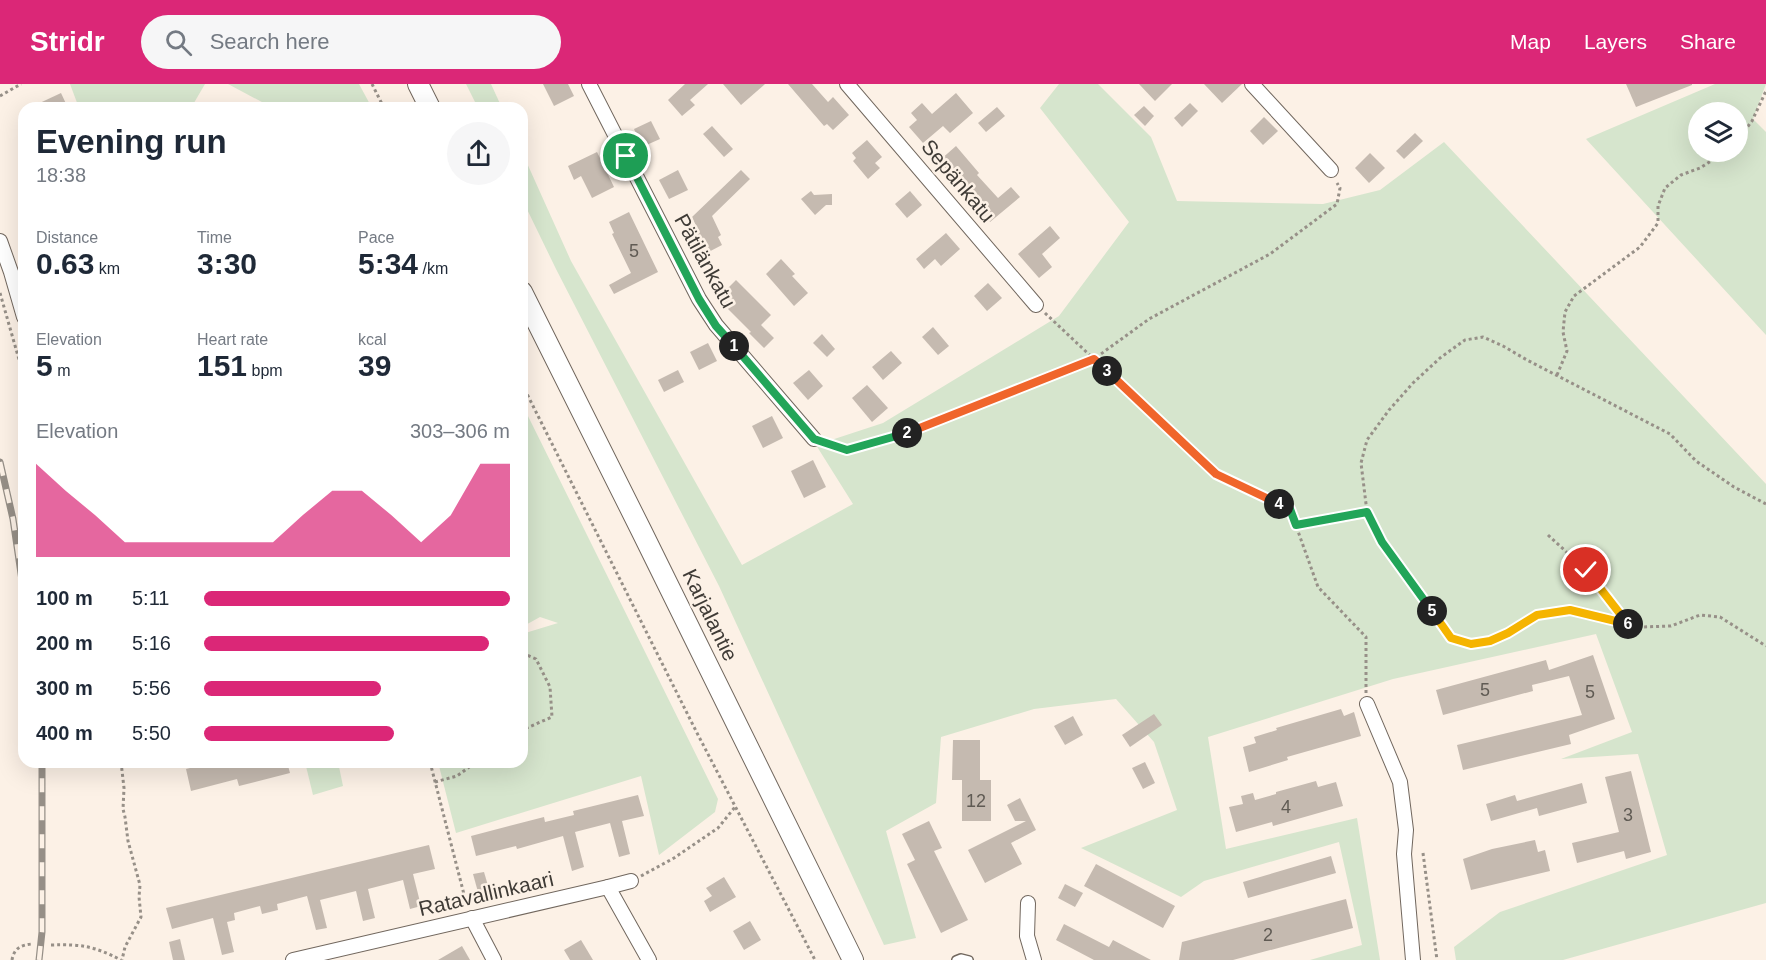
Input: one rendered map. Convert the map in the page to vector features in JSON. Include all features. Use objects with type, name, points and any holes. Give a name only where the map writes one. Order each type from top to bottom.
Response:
[{"type":"main road","points":[[418,84],[427,102]]},
{"type":"main road","name":"Karjalantie","points":[[528,304],[853,960]]},
{"type":"street","name":"Pätilänkatu","points":[[589,84],[699,299],[716,326],[814,439]]},
{"type":"street","name":"Sepänkatu","points":[[848,84],[1036,305]]},
{"type":"street","points":[[1252,84],[1331,170]]},
{"type":"street","points":[[0,241],[18,296]]},
{"type":"street","points":[[1366,704],[1400,782],[1406,830],[1404,854],[1413,960]]},
{"type":"street","name":"Ratavallinkaari","points":[[293,960],[608,888],[632,880]]},
{"type":"street","points":[[608,888],[649,960]]},
{"type":"street","points":[[1029,903],[1028,936],[1034,960]]},
{"type":"street","points":[[472,918],[494,960]]},
{"type":"lane","points":[[956,960],[961,958],[969,960]]},
{"type":"path","points":[[0,96],[21,84]]},
{"type":"path","points":[[372,84],[381,102]]},
{"type":"path","points":[[1748,126],[1766,91]]},
{"type":"path","points":[[1557,375],[1567,351],[1563,332],[1565,312],[1574,296],[1640,247],[1658,222],[1658,206],[1665,188],[1681,175],[1709,162]]},
{"type":"path","points":[[814,439],[847,450],[909,432],[1094,359],[1149,319],[1270,254],[1337,204],[1340,188],[1331,170]]},
{"type":"path","points":[[0,294],[18,356]]},
{"type":"path","points":[[1036,305],[1216,474],[1290,509],[1318,587],[1366,637],[1366,704]]},
{"type":"path","points":[[1766,504],[1734,487],[1696,461],[1670,434],[1483,337],[1465,340],[1440,358],[1413,383],[1389,410],[1367,441],[1361,463],[1367,512],[1382,542],[1451,638],[1471,644],[1490,641],[1537,615],[1570,610],[1641,627],[1671,626],[1700,615],[1720,617],[1766,646]]},
{"type":"path","points":[[528,396],[690,721],[815,960]]},
{"type":"path","points":[[1296,525],[1367,512]]},
{"type":"path","points":[[1548,536],[1586,570],[1629,624]]},
{"type":"path","points":[[528,655],[536,659],[550,687],[552,717],[528,727]]},
{"type":"path","points":[[51,945],[88,946],[121,960],[125,947],[141,917],[140,885],[128,841],[123,809],[122,768]]},
{"type":"path","points":[[432,768],[472,918]]},
{"type":"path","points":[[435,782],[457,776],[468,768]]},
{"type":"path","points":[[632,880],[674,858],[718,828],[735,807]]},
{"type":"path","points":[[1423,854],[1437,960]]},
{"type":"path","points":[[12,960],[19,947],[32,944]]},
{"type":"green space","points":[[70,84],[205,84],[194,102],[77,102]]},
{"type":"green space","points":[[228,84],[359,84],[369,102],[262,102]]},
{"type":"green space","points":[[466,84],[491,84],[499,102],[475,102]]},
{"type":"green space","points":[[1059,84],[1098,84],[1151,137],[1177,201],[1323,204],[1380,190],[1444,142],[1766,484],[1766,903],[1563,960],[1456,960],[1454,947],[1500,912],[1667,855],[1638,754],[1561,759],[1632,732],[1596,634],[1393,679],[1208,737],[1226,849],[1357,818],[1380,960],[1310,960],[1362,945],[1339,842],[1204,881],[1181,897],[1081,848],[1177,810],[1154,742],[1116,699],[1034,709],[941,737],[936,803],[886,831],[916,938],[884,945],[719,586],[528,211],[528,165],[571,261],[742,565],[853,504],[816,445],[883,423],[1059,316],[1129,222],[1040,108]]},
{"type":"green space","points":[[1715,84],[1766,84],[1753,119],[1766,132],[1766,335],[1586,139]]},
{"type":"green space","points":[[528,416],[718,799],[715,812],[659,855],[641,776],[456,833],[440,768],[528,768],[528,632],[558,623],[540,617],[528,624]]},
{"type":"green space","points":[[306,768],[339,768],[343,786],[313,795]]},
{"type":"building","points":[[543,84],[568,84],[574,96],[554,106]]},
{"type":"building","points":[[685,84],[708,84],[690,100],[695,105],[682,116],[668,100]]},
{"type":"building","points":[[723,84],[765,84],[741,105]]},
{"type":"building","points":[[788,84],[812,84],[828,102],[833,97],[849,115],[833,130],[827,124],[824,126]]},
{"type":"building","points":[[1139,84],[1172,84],[1155,101]]},
{"type":"building","points":[[1204,84],[1242,84],[1222,103]]},
{"type":"building","points":[[1626,84],[1692,84],[1692,85],[1636,107]]},
{"type":"building","points":[[61,93],[65,102],[42,102]]},
{"type":"building","points":[[956,93],[973,113],[950,133],[943,126],[923,143],[909,127],[917,120],[911,113],[922,103],[932,114]]},
{"type":"building","points":[[1190,103],[1198,111],[1182,127],[1174,118]]},
{"type":"building","points":[[1144,106],[1154,116],[1145,126],[1134,115]]},
{"type":"building","points":[[997,107],[1005,116],[986,132],[978,123]]},
{"type":"building","points":[[1264,117],[1278,131],[1263,145],[1250,131]]},
{"type":"building","points":[[651,121],[660,139],[642,147],[634,129]]},
{"type":"building","points":[[712,126],[733,149],[724,157],[703,134]]},
{"type":"building","points":[[1415,133],[1423,141],[1404,159],[1396,151]]},
{"type":"building","points":[[867,140],[882,157],[875,163],[880,168],[868,179],[853,161],[856,158],[852,153]]},
{"type":"building","points":[[956,146],[979,173],[977,175],[998,198],[1011,187],[1020,197],[990,222],[976,205],[980,201],[956,174],[953,177],[939,161]]},
{"type":"building","points":[[597,152],[614,187],[592,198],[581,176],[574,180],[568,166]]},
{"type":"building","points":[[1370,153],[1385,168],[1369,183],[1355,168]]},
{"type":"building","points":[[678,170],[688,190],[669,199],[659,180]]},
{"type":"building","points":[[741,170],[750,179],[712,216],[721,235],[718,237],[722,245],[699,257],[689,237],[699,232],[692,217]]},
{"type":"building","points":[[811,191],[814,195],[832,194],[832,205],[826,205],[815,215],[801,199]]},
{"type":"building","points":[[910,191],[922,205],[907,218],[895,204]]},
{"type":"building","points":[[629,212],[658,272],[614,294],[609,285],[631,273],[612,234],[614,233],[609,222]]},
{"type":"building","points":[[1050,226],[1060,238],[1042,254],[1052,267],[1039,278],[1018,254]]},
{"type":"building","points":[[946,233],[960,249],[941,266],[935,259],[924,269],[916,259]]},
{"type":"building","points":[[781,259],[795,274],[792,276],[808,293],[794,306],[766,274]]},
{"type":"building","points":[[736,280],[771,315],[761,325],[774,338],[764,348],[723,304],[730,298],[724,292]]},
{"type":"building","points":[[988,283],[1002,298],[987,311],[974,296]]},
{"type":"building","points":[[933,327],[949,346],[938,355],[922,337]]},
{"type":"building","points":[[822,334],[835,349],[827,357],[813,343]]},
{"type":"building","points":[[708,343],[717,361],[699,370],[690,352]]},
{"type":"building","points":[[891,351],[902,363],[883,380],[872,367]]},
{"type":"building","points":[[678,370],[684,382],[664,392],[658,380]]},
{"type":"building","points":[[809,370],[823,386],[808,400],[793,383]]},
{"type":"building","points":[[867,385],[888,408],[872,422],[852,398]]},
{"type":"building","points":[[772,416],[783,438],[763,448],[752,426]]},
{"type":"building","points":[[813,460],[826,487],[804,498],[791,471]]},
{"type":"building","points":[[1593,655],[1615,719],[1569,735],[1571,744],[1463,770],[1457,745],[1582,715],[1569,676],[1532,685],[1533,691],[1443,715],[1436,690],[1546,660],[1549,670]]},
{"type":"building","points":[[1341,709],[1344,716],[1354,712],[1361,736],[1287,757],[1288,760],[1249,772],[1243,747],[1256,743],[1254,737],[1277,730],[1276,728]]},
{"type":"building","points":[[1154,714],[1162,725],[1130,747],[1122,735]]},
{"type":"building","points":[[1073,716],[1083,735],[1065,745],[1054,726]]},
{"type":"building","points":[[953,740],[980,740],[980,780],[991,780],[991,821],[962,821],[962,780],[952,780]]},
{"type":"building","points":[[1145,762],[1155,783],[1143,789],[1132,768]]},
{"type":"building","points":[[289,768],[290,773],[239,786],[237,779],[191,791],[186,769]]},
{"type":"building","points":[[1631,771],[1651,852],[1626,859],[1624,851],[1577,863],[1572,843],[1619,832],[1605,777]]},
{"type":"building","points":[[1316,781],[1318,787],[1336,782],[1343,806],[1273,826],[1272,822],[1236,832],[1229,807],[1243,804],[1241,796],[1253,793],[1255,800]]},
{"type":"building","points":[[1582,783],[1587,803],[1539,816],[1537,808],[1491,821],[1486,804],[1515,795],[1517,801]]},
{"type":"building","points":[[638,795],[644,816],[622,821],[630,854],[619,857],[610,823],[575,832],[584,867],[572,871],[563,836],[517,849],[516,846],[476,856],[471,836],[544,817],[545,822],[574,815],[573,811]]},
{"type":"building","points":[[1020,798],[1036,830],[1011,843],[1022,864],[985,883],[968,850],[1026,821],[1015,821],[1007,805]]},
{"type":"building","points":[[929,821],[942,848],[934,851],[968,920],[941,933],[907,864],[915,860],[902,834]]},
{"type":"building","points":[[1535,840],[1538,852],[1545,850],[1550,871],[1471,890],[1463,859],[1492,849]]},
{"type":"building","points":[[429,845],[435,869],[413,874],[421,906],[410,909],[403,880],[368,889],[375,918],[363,921],[356,891],[320,900],[327,928],[316,930],[307,896],[277,904],[278,910],[262,914],[260,906],[234,913],[235,920],[227,922],[234,952],[222,955],[213,918],[172,929],[166,908]]},
{"type":"building","points":[[1331,856],[1336,873],[1248,898],[1243,882]]},
{"type":"building","points":[[1096,864],[1175,906],[1163,928],[1084,886]]},
{"type":"building","points":[[484,872],[489,889],[478,892],[473,874]]},
{"type":"building","points":[[724,877],[736,897],[710,912],[704,901],[712,896],[706,888]]},
{"type":"building","points":[[1065,884],[1083,893],[1075,907],[1058,898]]},
{"type":"building","points":[[1346,899],[1353,928],[1233,960],[1179,960],[1182,942]]},
{"type":"building","points":[[750,921],[761,940],[744,950],[733,931]]},
{"type":"building","points":[[1064,924],[1109,947],[1113,940],[1151,960],[1094,960],[1056,940]]},
{"type":"building","points":[[180,939],[185,960],[173,960],[169,942]]},
{"type":"building","points":[[581,940],[593,960],[570,960],[564,950]]},
{"type":"building","points":[[462,946],[470,960],[438,960]]},
{"type":"railway","points":[[0,462],[18,553]]},
{"type":"railway","points":[[39,960],[42,932],[42,768]]},
{"type":"route","points":[[626,156],[699,299],[716,326],[814,439],[847,450],[909,432],[1094,359],[1216,474],[1290,509],[1296,525],[1367,512],[1382,542],[1451,638],[1471,644],[1490,641],[1537,615],[1570,610],[1629,624],[1586,570]]}]
